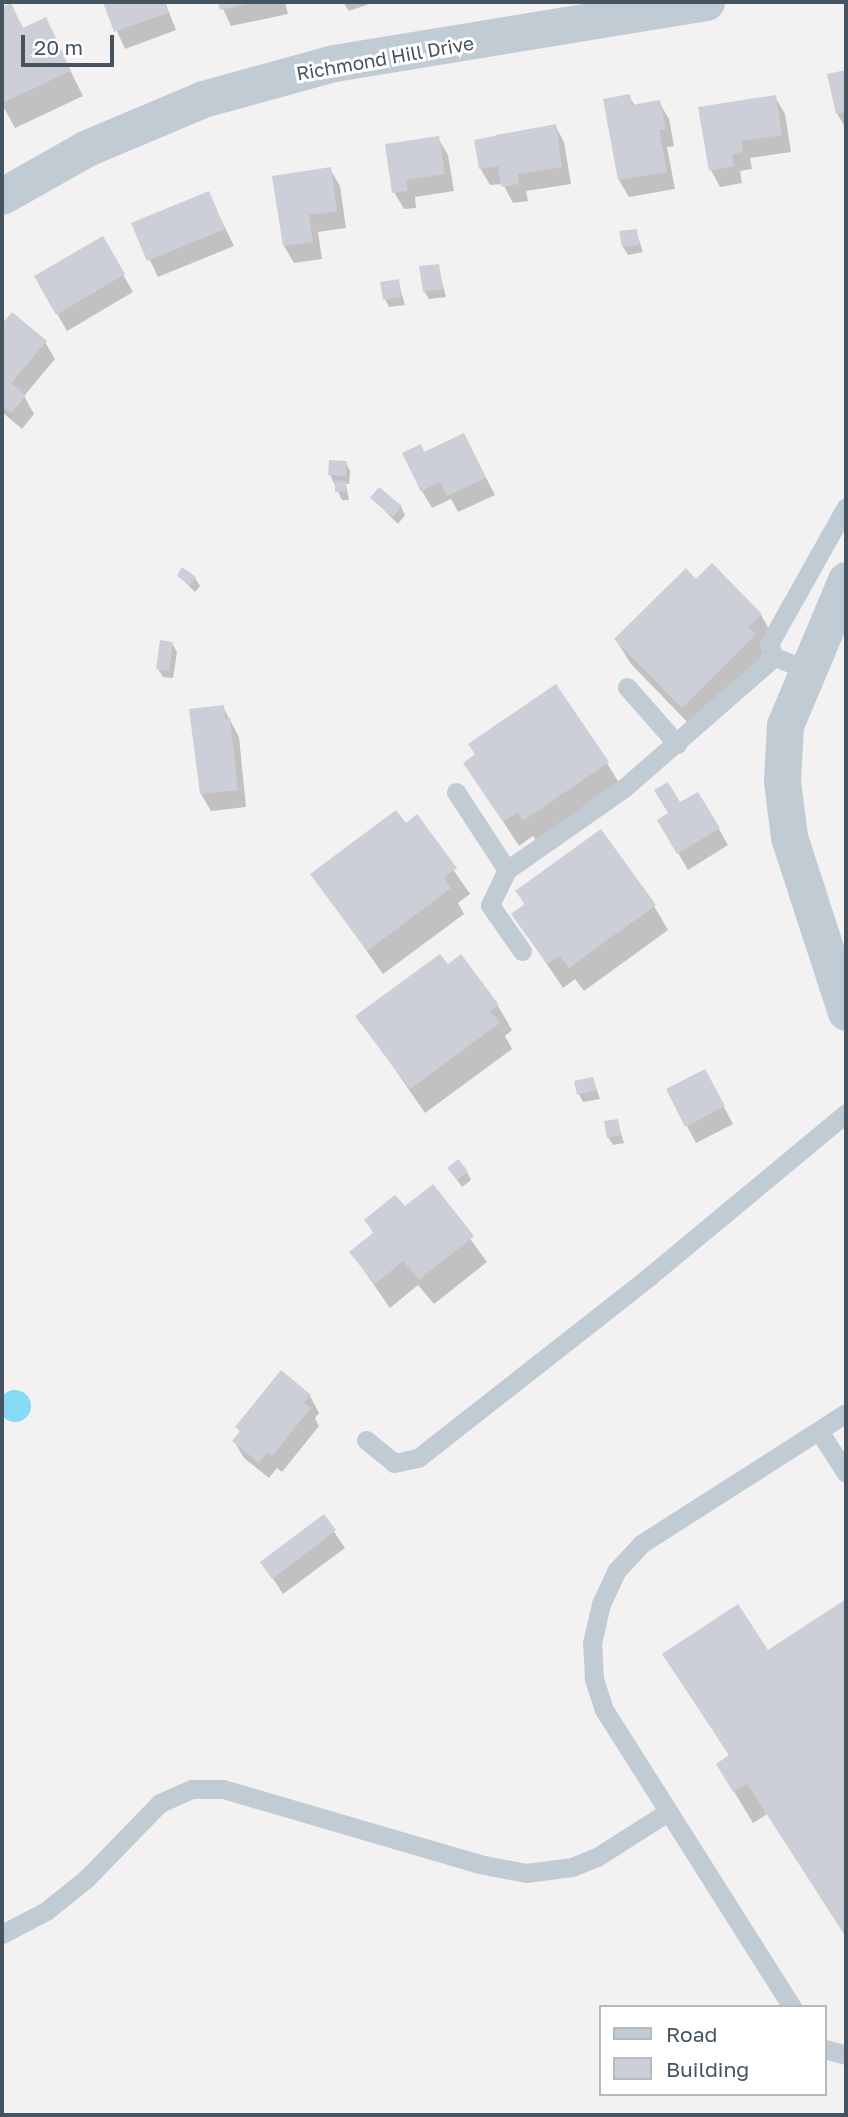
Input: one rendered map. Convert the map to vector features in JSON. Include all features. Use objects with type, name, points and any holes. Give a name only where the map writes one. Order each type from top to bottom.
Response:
[{"type":"street","name":"Richmond Hill Drive","points":[[2,197],[87,148],[203,99],[334,63],[704,2]]},
{"type":"street","points":[[846,580],[790,663],[782,781],[789,837],[846,1012]]},
{"type":"lane","points":[[522,951],[490,905],[507,870],[624,788],[677,744],[740,682],[790,663],[769,644],[846,507]]},
{"type":"lane","points":[[627,687],[677,744]]},
{"type":"lane","points":[[456,792],[507,870]]},
{"type":"lane","points":[[366,1440],[394,1463],[418,1458],[651,1275],[846,1113]]},
{"type":"lane","points":[[791,2005],[666,1813],[604,1710],[594,1679],[592,1643],[601,1604],[617,1570],[641,1544],[846,1413]]},
{"type":"lane","points":[[819,1431],[846,1473]]},
{"type":"lane","points":[[2,1934],[46,1911],[87,1878],[160,1804],[192,1789],[223,1789],[479,1864],[526,1873],[572,1867],[597,1857],[666,1813]]},
{"type":"lane","points":[[827,2050],[846,2055]]},
{"type":"water","points":[[15,1390],[27,1394],[31,1406],[27,1418],[15,1422],[3,1418],[-1,1406],[3,1394]]},
{"type":"building","points":[[103,2],[164,2],[168,13],[114,32]]},
{"type":"building","points":[[218,2],[253,2],[253,3],[220,10]]},
{"type":"building","points":[[11,3],[23,28],[46,17],[71,71],[2,103],[2,7]]},
{"type":"building","points":[[846,70],[846,112],[836,114],[827,74]]},
{"type":"building","points":[[630,94],[632,105],[660,100],[666,129],[659,130],[667,172],[618,180],[603,99]]},
{"type":"building","points":[[776,95],[782,135],[741,141],[743,152],[732,154],[734,166],[709,171],[698,107]]},
{"type":"building","points":[[556,124],[562,167],[518,174],[519,184],[501,187],[498,166],[479,169],[474,140]]},
{"type":"building","points":[[439,136],[445,174],[406,180],[408,191],[392,193],[385,144]]},
{"type":"building","points":[[331,167],[337,211],[309,215],[313,242],[283,246],[272,176]]},
{"type":"building","points":[[209,191],[225,229],[147,261],[131,223]]},
{"type":"building","points":[[637,229],[639,245],[622,247],[619,231]]},
{"type":"building","points":[[103,236],[125,274],[56,315],[34,276]]},
{"type":"building","points":[[439,264],[443,289],[423,292],[419,266]]},
{"type":"building","points":[[399,279],[401,297],[383,300],[380,282]]},
{"type":"building","points":[[12,312],[47,341],[11,383],[26,396],[11,413],[2,405],[2,324]]},
{"type":"building","points":[[464,433],[486,478],[447,496],[440,482],[421,492],[402,453],[421,444],[424,452]]},
{"type":"building","points":[[329,460],[347,461],[346,476],[328,475]]},
{"type":"building","points":[[335,480],[346,481],[346,492],[335,492]]},
{"type":"building","points":[[379,487],[402,506],[393,517],[370,498]]},
{"type":"building","points":[[712,563],[762,614],[749,627],[756,634],[682,708],[614,639],[686,568],[696,579]]},
{"type":"building","points":[[182,567],[196,577],[190,585],[177,576]]},
{"type":"building","points":[[160,640],[173,642],[169,671],[156,669]]},
{"type":"building","points":[[556,684],[609,762],[523,821],[518,812],[503,822],[463,763],[475,754],[468,744]]},
{"type":"building","points":[[224,705],[225,719],[230,718],[238,790],[200,794],[189,709]]},
{"type":"building","points":[[668,782],[680,802],[698,792],[720,828],[677,854],[657,820],[668,813],[654,790]]},
{"type":"building","points":[[396,810],[406,823],[417,814],[457,868],[444,878],[451,888],[367,951],[310,874]]},
{"type":"building","points":[[601,829],[656,905],[569,968],[560,956],[547,964],[511,914],[525,904],[515,891]]},
{"type":"building","points":[[440,954],[448,964],[461,954],[499,1005],[490,1011],[500,1023],[410,1089],[355,1016]]},
{"type":"building","points":[[705,1069],[725,1106],[685,1127],[666,1089]]},
{"type":"building","points":[[593,1077],[597,1090],[577,1095],[574,1081]]},
{"type":"building","points":[[618,1119],[621,1135],[607,1138],[604,1121]]},
{"type":"building","points":[[458,1159],[468,1171],[457,1180],[447,1168]]},
{"type":"building","points":[[433,1184],[474,1236],[419,1280],[403,1261],[375,1284],[349,1252],[374,1232],[364,1220],[395,1195],[405,1206]]},
{"type":"building","points":[[281,1370],[311,1395],[304,1403],[311,1408],[272,1456],[267,1452],[259,1463],[232,1441],[240,1431],[235,1427]]},
{"type":"building","points":[[324,1514],[336,1530],[272,1579],[260,1562]]},
{"type":"building","points":[[846,1599],[846,1936],[747,1784],[733,1792],[716,1764],[729,1755],[662,1654],[738,1604],[768,1650]]}]
